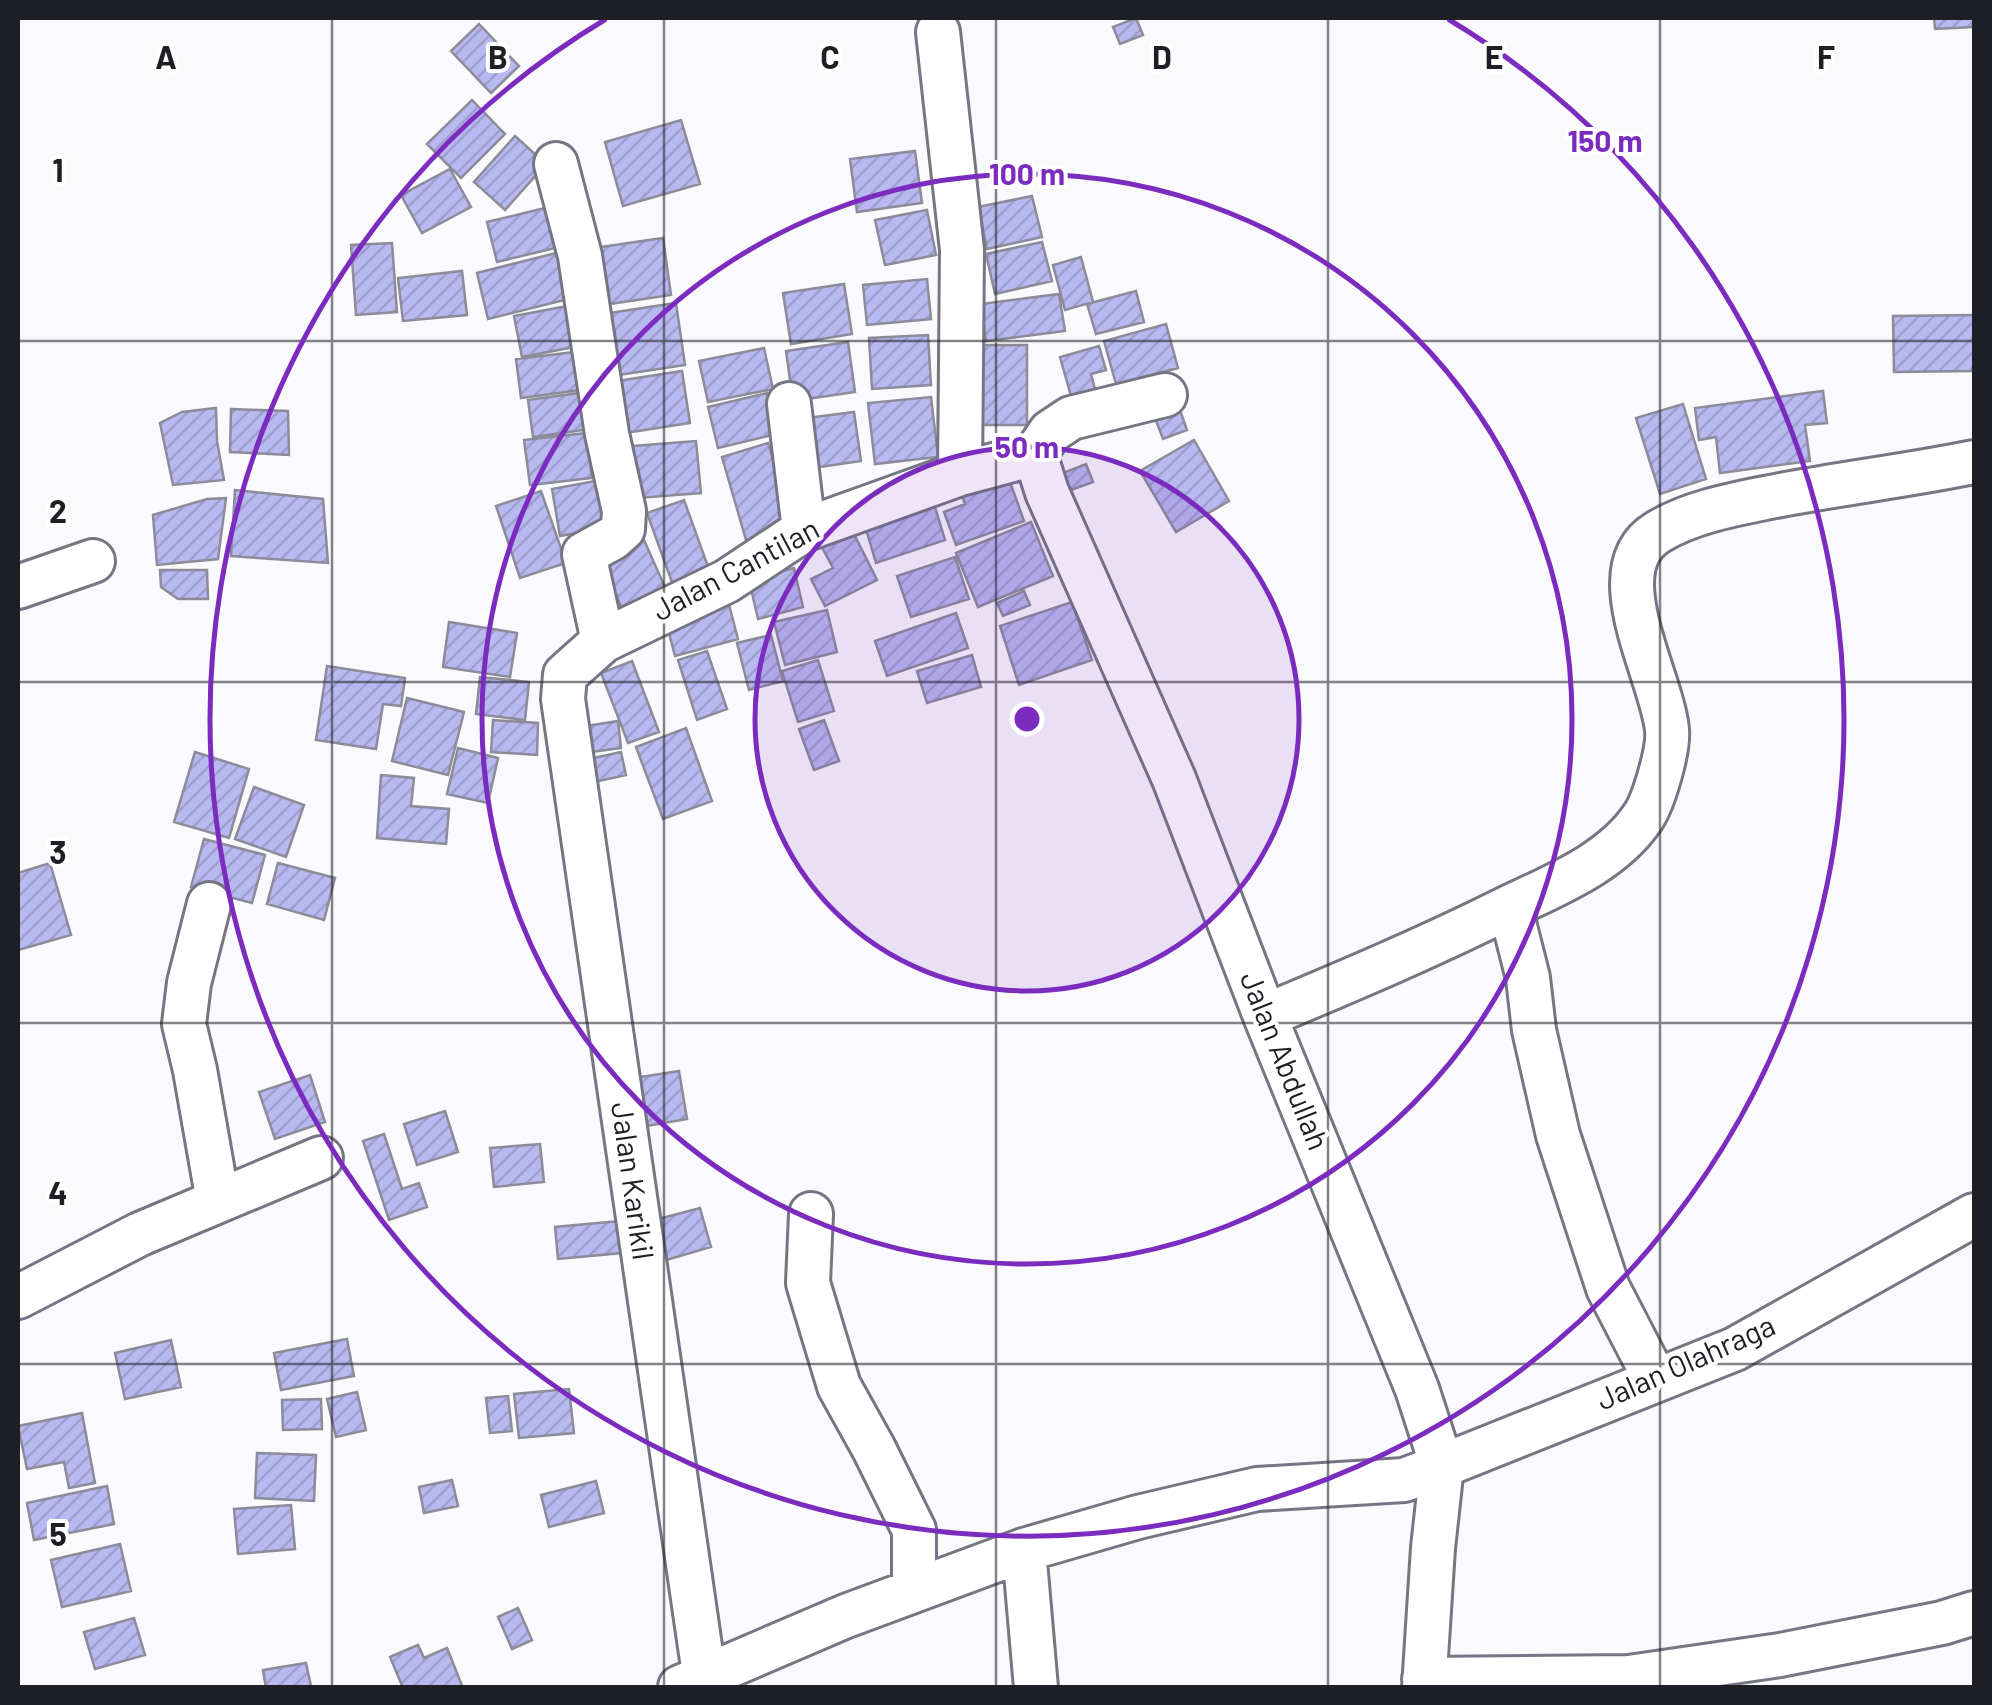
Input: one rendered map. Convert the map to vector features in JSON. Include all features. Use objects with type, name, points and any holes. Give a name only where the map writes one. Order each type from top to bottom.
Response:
[{"type":"street","points":[[938,32],[962,250],[960,474]]},
{"type":"street","points":[[556,164],[580,256],[606,434],[624,511],[623,529],[584,554],[603,641]]},
{"type":"street","points":[[1035,454],[1050,432],[1071,418],[1166,395]]},
{"type":"street","points":[[790,404],[804,530]]},
{"type":"street","name":"Jalan Cantilan","points":[[565,675],[603,641],[726,581],[804,530],[960,474],[1035,454]]},
{"type":"street","name":"Jalan Abdullah","points":[[1035,454],[1047,492],[1174,779],[1264,1016],[1417,1389],[1442,1466],[1424,1684]]},
{"type":"street","points":[[1264,1016],[1438,943],[1591,865],[1631,833],[1647,812],[1668,734],[1662,699],[1636,619],[1631,583],[1641,545],[1656,533],[1722,507],[1974,462]]},
{"type":"street","points":[[18,586],[93,561]]},
{"type":"street","name":"Jalan Karikil","points":[[565,675],[563,699],[696,1684]]},
{"type":"street","points":[[209,904],[189,984],[184,1024],[218,1200]]},
{"type":"street","points":[[1510,907],[1558,1134],[1608,1288],[1655,1379]]},
{"type":"street","points":[[18,1297],[140,1234],[321,1158]]},
{"type":"street","points":[[811,1214],[808,1282],[838,1386],[914,1530],[914,1590]]},
{"type":"street","name":"Jalan Olahraga","points":[[696,1684],[846,1616],[914,1590],[1024,1550],[1138,1517],[1257,1488],[1404,1480],[1735,1348],[1974,1215]]},
{"type":"street","points":[[1024,1550],[1036,1688]]},
{"type":"street","points":[[1424,1684],[1628,1677],[1780,1655],[1974,1613]]},
{"type":"building","points":[[1136,18],[1143,35],[1120,44],[1113,27]]},
{"type":"building","points":[[1934,18],[1974,18],[1974,27],[1935,29]]},
{"type":"building","points":[[479,24],[519,66],[491,93],[451,51]]},
{"type":"building","points":[[472,100],[505,134],[461,178],[427,144]]},
{"type":"building","points":[[681,120],[700,184],[623,206],[605,142]]},
{"type":"building","points":[[515,136],[546,164],[505,210],[474,182]]},
{"type":"building","points":[[915,151],[922,203],[857,212],[850,159]]},
{"type":"building","points":[[450,169],[471,207],[422,233],[401,195]]},
{"type":"building","points":[[1032,196],[1042,237],[987,249],[978,207]]},
{"type":"building","points":[[549,207],[559,247],[497,262],[487,222]]},
{"type":"building","points":[[927,210],[936,255],[885,265],[875,220]]},
{"type":"building","points":[[663,238],[671,295],[596,306],[587,249]]},
{"type":"building","points":[[1042,242],[1052,281],[995,294],[986,254]]},
{"type":"building","points":[[392,243],[397,312],[356,315],[351,245]]},
{"type":"building","points":[[556,253],[568,299],[488,319],[477,273]]},
{"type":"building","points":[[1081,257],[1093,302],[1065,310],[1053,265]]},
{"type":"building","points":[[462,271],[467,315],[403,321],[398,278]]},
{"type":"building","points":[[927,279],[931,319],[867,325],[863,285]]},
{"type":"building","points":[[844,284],[852,334],[791,344],[783,293]]},
{"type":"building","points":[[1136,291],[1144,322],[1096,334],[1087,304]]},
{"type":"building","points":[[1059,294],[1065,331],[986,341],[981,304]]},
{"type":"building","points":[[676,303],[685,365],[605,377],[596,315]]},
{"type":"building","points":[[578,304],[585,345],[522,357],[514,316]]},
{"type":"building","points":[[1974,315],[1974,371],[1894,372],[1893,316]]},
{"type":"building","points":[[1166,324],[1178,368],[1116,384],[1104,341]]},
{"type":"building","points":[[928,335],[931,385],[872,389],[869,338]]},
{"type":"building","points":[[848,342],[855,392],[793,401],[786,351]]},
{"type":"building","points":[[977,345],[1027,345],[1027,425],[977,425]]},
{"type":"building","points":[[1099,346],[1106,370],[1091,374],[1095,389],[1071,396],[1060,357]]},
{"type":"building","points":[[764,348],[773,389],[708,402],[699,361]]},
{"type":"building","points":[[583,351],[588,389],[521,398],[516,359]]},
{"type":"building","points":[[682,371],[690,423],[612,435],[604,383]]},
{"type":"building","points":[[593,391],[598,428],[533,437],[528,400]]},
{"type":"building","points":[[1823,391],[1827,423],[1805,425],[1810,461],[1720,473],[1716,437],[1699,440],[1695,408]]},
{"type":"building","points":[[767,393],[777,434],[718,448],[708,407]]},
{"type":"building","points":[[1175,396],[1187,430],[1163,439],[1150,405]]},
{"type":"building","points":[[931,397],[938,457],[875,464],[868,403]]},
{"type":"building","points":[[1683,404],[1706,479],[1660,494],[1636,418]]},
{"type":"building","points":[[216,408],[224,480],[173,485],[160,423],[182,412]]},
{"type":"building","points":[[231,409],[288,411],[289,455],[230,452]]},
{"type":"building","points":[[854,412],[861,461],[806,469],[799,419]]},
{"type":"building","points":[[587,433],[592,478],[530,485],[524,440]]},
{"type":"building","points":[[1194,440],[1229,501],[1176,532],[1140,471]]},
{"type":"building","points":[[696,441],[701,493],[625,499],[621,447]]},
{"type":"building","points":[[768,443],[793,526],[746,540],[722,457]]},
{"type":"building","points":[[1086,464],[1093,482],[1068,491],[1050,478]]},
{"type":"building","points":[[612,478],[620,525],[560,536],[552,489]]},
{"type":"building","points":[[956,479],[1009,479],[1024,521],[956,545],[944,512],[965,504]]},
{"type":"building","points":[[235,490],[323,499],[328,563],[231,556]]},
{"type":"building","points":[[541,491],[566,563],[520,578],[496,506]]},
{"type":"building","points":[[930,491],[945,540],[876,563],[866,529]]},
{"type":"building","points":[[226,498],[218,559],[157,565],[153,515],[207,499]]},
{"type":"building","points":[[684,500],[711,575],[674,588],[647,513]]},
{"type":"building","points":[[848,522],[877,580],[825,606],[811,579],[833,568],[817,538]]},
{"type":"building","points":[[1031,522],[1053,576],[978,607],[956,553]]},
{"type":"building","points":[[644,540],[672,603],[628,622],[600,559]]},
{"type":"building","points":[[955,557],[969,599],[911,617],[897,576]]},
{"type":"building","points":[[794,568],[803,607],[758,619],[749,580]]},
{"type":"building","points":[[160,570],[207,570],[208,599],[178,599],[161,587]]},
{"type":"building","points":[[1024,591],[1030,605],[1003,616],[997,603]]},
{"type":"building","points":[[727,597],[738,639],[675,656],[664,614]]},
{"type":"building","points":[[1072,602],[1092,660],[1019,685],[1000,626]]},
{"type":"building","points":[[827,610],[837,652],[785,665],[774,622]]},
{"type":"building","points":[[956,613],[968,648],[887,676],[875,641]]},
{"type":"building","points":[[449,622],[517,633],[510,677],[443,667]]},
{"type":"building","points":[[771,635],[783,681],[749,690],[737,643]]},
{"type":"building","points":[[707,651],[727,709],[697,720],[678,660]]},
{"type":"building","points":[[972,655],[981,687],[927,703],[917,671]]},
{"type":"building","points":[[818,660],[834,711],[798,722],[782,671]]},
{"type":"building","points":[[632,661],[659,732],[628,743],[601,673]]},
{"type":"building","points":[[327,666],[405,678],[401,706],[383,704],[376,749],[316,740]]},
{"type":"building","points":[[480,677],[529,682],[525,720],[476,714]]},
{"type":"building","points":[[407,698],[464,712],[448,775],[392,761]]},
{"type":"building","points":[[493,720],[538,723],[537,755],[491,752]]},
{"type":"building","points":[[824,720],[839,761],[814,770],[799,729]]},
{"type":"building","points":[[618,721],[621,748],[584,753],[580,727]]},
{"type":"building","points":[[686,728],[712,801],[663,819],[636,747]]},
{"type":"building","points":[[458,748],[498,758],[488,803],[447,794]]},
{"type":"building","points":[[195,752],[249,769],[229,838],[174,822]]},
{"type":"building","points":[[621,752],[626,775],[585,784],[580,761]]},
{"type":"building","points":[[381,775],[414,778],[411,806],[449,809],[446,844],[377,838]]},
{"type":"building","points":[[254,787],[304,805],[286,857],[235,839]]},
{"type":"building","points":[[204,839],[265,855],[252,903],[191,887]]},
{"type":"building","points":[[50,863],[71,935],[18,950],[18,873]]},
{"type":"building","points":[[278,863],[335,878],[324,920],[267,904]]},
{"type":"building","points":[[679,1071],[687,1119],[641,1127],[634,1078]]},
{"type":"building","points":[[310,1075],[325,1122],[275,1139],[259,1092]]},
{"type":"building","points":[[445,1111],[458,1152],[417,1165],[404,1124]]},
{"type":"building","points":[[384,1134],[402,1189],[419,1183],[427,1207],[389,1220],[363,1141]]},
{"type":"building","points":[[540,1144],[544,1182],[494,1187],[490,1148]]},
{"type":"building","points":[[700,1208],[711,1247],[663,1261],[651,1221]]},
{"type":"building","points":[[619,1221],[622,1253],[558,1259],[555,1227]]},
{"type":"building","points":[[347,1339],[354,1376],[281,1390],[274,1353]]},
{"type":"building","points":[[171,1340],[181,1387],[125,1399],[115,1353]]},
{"type":"building","points":[[569,1389],[574,1433],[519,1438],[514,1394]]},
{"type":"building","points":[[357,1392],[366,1430],[336,1437],[327,1399]]},
{"type":"building","points":[[508,1396],[512,1431],[490,1433],[486,1398]]},
{"type":"building","points":[[321,1399],[322,1429],[283,1430],[282,1400]]},
{"type":"building","points":[[82,1413],[95,1483],[69,1488],[64,1462],[27,1469],[18,1426]]},
{"type":"building","points":[[257,1453],[316,1455],[314,1501],[255,1498]]},
{"type":"building","points":[[452,1480],[458,1506],[424,1513],[419,1487]]},
{"type":"building","points":[[596,1481],[604,1513],[549,1527],[541,1495]]},
{"type":"building","points":[[107,1486],[114,1524],[34,1540],[27,1503]]},
{"type":"building","points":[[291,1505],[295,1549],[238,1554],[234,1509]]},
{"type":"building","points":[[120,1544],[131,1591],[62,1607],[51,1560]]},
{"type":"building","points":[[518,1608],[532,1640],[512,1649],[498,1617]]},
{"type":"building","points":[[134,1618],[145,1655],[95,1669],[84,1632]]},
{"type":"building","points":[[418,1645],[424,1658],[447,1648],[463,1688],[403,1688],[390,1657]]},
{"type":"building","points":[[306,1663],[311,1686],[266,1688],[263,1670]]}]
